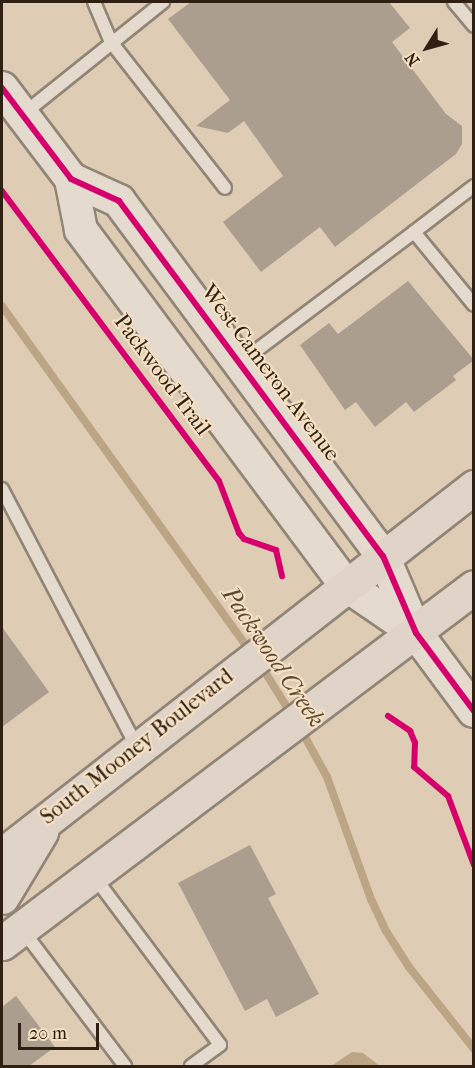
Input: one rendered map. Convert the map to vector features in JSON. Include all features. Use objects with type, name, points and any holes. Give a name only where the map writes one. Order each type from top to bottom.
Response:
[{"type":"main road","name":"South Mooney Boulevard","points":[[2,855],[219,682],[474,487]]},
{"type":"main road","points":[[11,936],[338,692],[474,587]]},
{"type":"main road","points":[[2,897],[52,814]]},
{"type":"street","name":"West Cameron Avenue","points":[[2,88],[71,179],[81,230],[346,585],[416,633]]},
{"type":"street","name":"West Cameron Avenue","points":[[71,179],[119,201],[383,556],[416,633],[474,711]]},
{"type":"lane","points":[[94,2],[111,42],[225,188]]},
{"type":"lane","points":[[22,115],[163,2]]},
{"type":"lane","points":[[454,2],[474,26]]},
{"type":"lane","points":[[240,363],[474,186]]},
{"type":"lane","points":[[414,232],[474,305]]},
{"type":"lane","points":[[2,489],[137,747]]},
{"type":"lane","points":[[92,874],[220,1045],[191,1066]]},
{"type":"lane","points":[[11,936],[126,1066]]},
{"type":"shaded area","points":[[352,1052],[363,1053],[380,1066],[331,1066]]},
{"type":"building","points":[[191,2],[389,2],[410,28],[392,42],[446,114],[462,126],[462,144],[456,154],[335,247],[320,227],[261,272],[223,222],[283,176],[244,121],[228,133],[196,126],[230,100],[168,19]]},
{"type":"building","points":[[408,281],[474,360],[453,376],[456,380],[414,412],[406,402],[375,427],[356,402],[345,410],[300,345],[329,323],[338,334]]},
{"type":"building","points":[[2,627],[49,692],[2,727]]},
{"type":"building","points":[[250,845],[276,894],[268,898],[319,994],[276,1017],[267,999],[245,1011],[178,883]]},
{"type":"building","points":[[16,996],[55,1047],[29,1066],[2,1066],[2,1007]]},
{"type":"waterway","name":"Packwood Creek","points":[[2,306],[252,654]]},
{"type":"waterway","name":"Packwood Creek","points":[[260,664],[293,717]]},
{"type":"waterway","name":"Packwood Creek","points":[[300,728],[327,777],[371,899],[386,931],[409,967],[474,1049]]},
{"type":"cycle path","points":[[2,88],[71,179],[119,201],[383,556],[416,633],[474,711]]},
{"type":"cycle path","name":"Packwood Trail","points":[[2,191],[219,481],[239,533],[244,539],[276,550],[282,576]]},
{"type":"cycle path","points":[[388,716],[410,731],[415,743],[414,767],[448,796],[474,865]]}]
